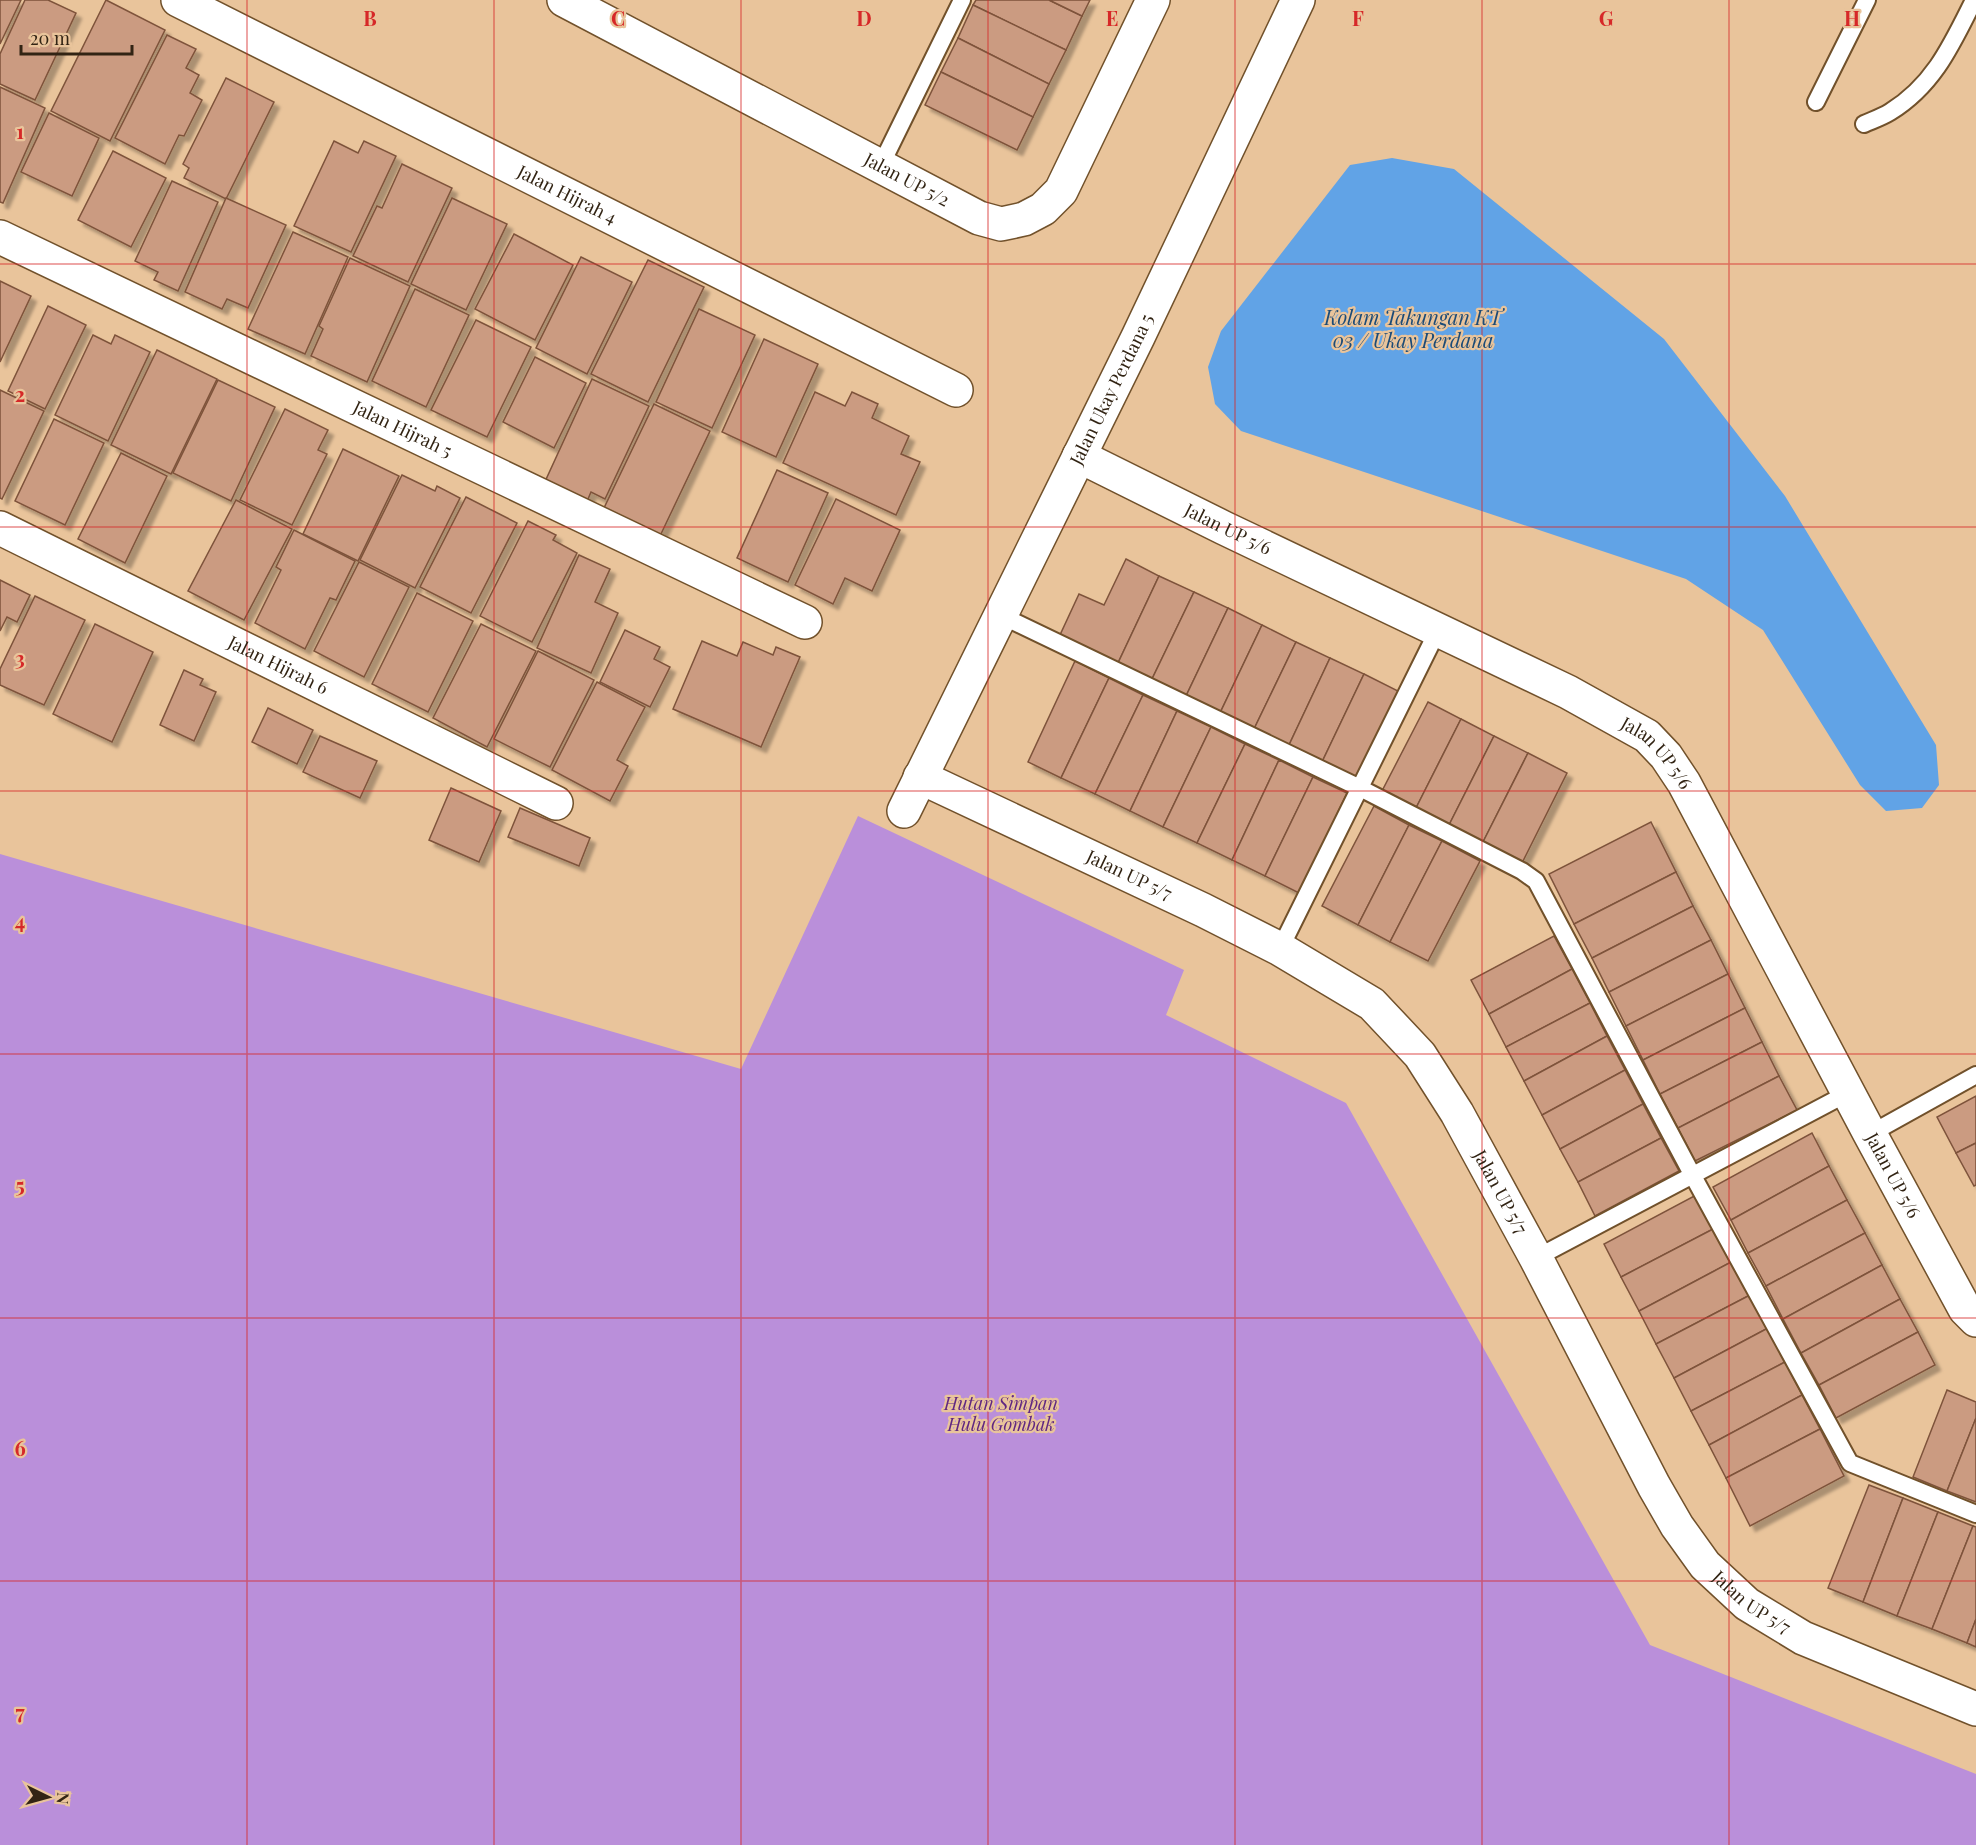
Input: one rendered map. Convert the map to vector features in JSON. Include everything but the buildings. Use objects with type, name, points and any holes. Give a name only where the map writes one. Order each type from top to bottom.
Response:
[{"type":"street","name":"Jalan Hijrah 4","points":[[178,0],[956,390]]},
{"type":"street","name":"Jalan UP 5/2","points":[[564,0],[879,168],[979,218],[1001,224],[1024,219],[1043,208],[1061,191],[1153,0]]},
{"type":"street","name":"Jalan Ukay Perdana 5","points":[[903,811],[1079,456],[1298,0]]},
{"type":"street","name":"Jalan Hijrah 5","points":[[0,237],[804,622]]},
{"type":"street","name":"Jalan UP 5/6","points":[[1079,456],[1568,692],[1647,736],[1666,756],[1684,783],[1965,1309],[1976,1320]]},
{"type":"street","name":"Jalan Hijrah 6","points":[[0,528],[556,803]]},
{"type":"street","name":"Jalan UP 5/7","points":[[920,777],[1203,910],[1280,950],[1372,1004],[1420,1055],[1457,1113],[1536,1258],[1654,1486],[1677,1526],[1705,1565],[1747,1604],[1803,1638],[1976,1709]]},
{"type":"lane","points":[[879,168],[962,0]]},
{"type":"lane","points":[[1816,102],[1868,0]]},
{"type":"lane","points":[[1864,124],[1890,112],[1932,75],[1948,53],[1974,0]]},
{"type":"lane","points":[[1000,615],[1360,788],[1522,871],[1536,881],[1693,1176],[1850,1463],[1976,1514]]},
{"type":"lane","points":[[1280,950],[1438,630]]},
{"type":"lane","points":[[1870,1134],[1976,1075]]},
{"type":"lane","points":[[1536,1258],[1848,1093]]},
{"type":"green space","name":"Hutan Simpan Hulu Gombak","points":[[858,816],[1184,970],[1166,1015],[1346,1103],[1650,1645],[1976,1774],[1976,1845],[0,1845],[0,854],[741,1069]]},
{"type":"water","name":"Kolam Takungan KT 03 / Ukay Perdana","points":[[1392,158],[1454,169],[1664,339],[1785,496],[1936,745],[1939,785],[1922,808],[1886,811],[1860,785],[1763,630],[1686,579],[1241,431],[1215,404],[1208,367],[1221,331],[1350,165]]}]
